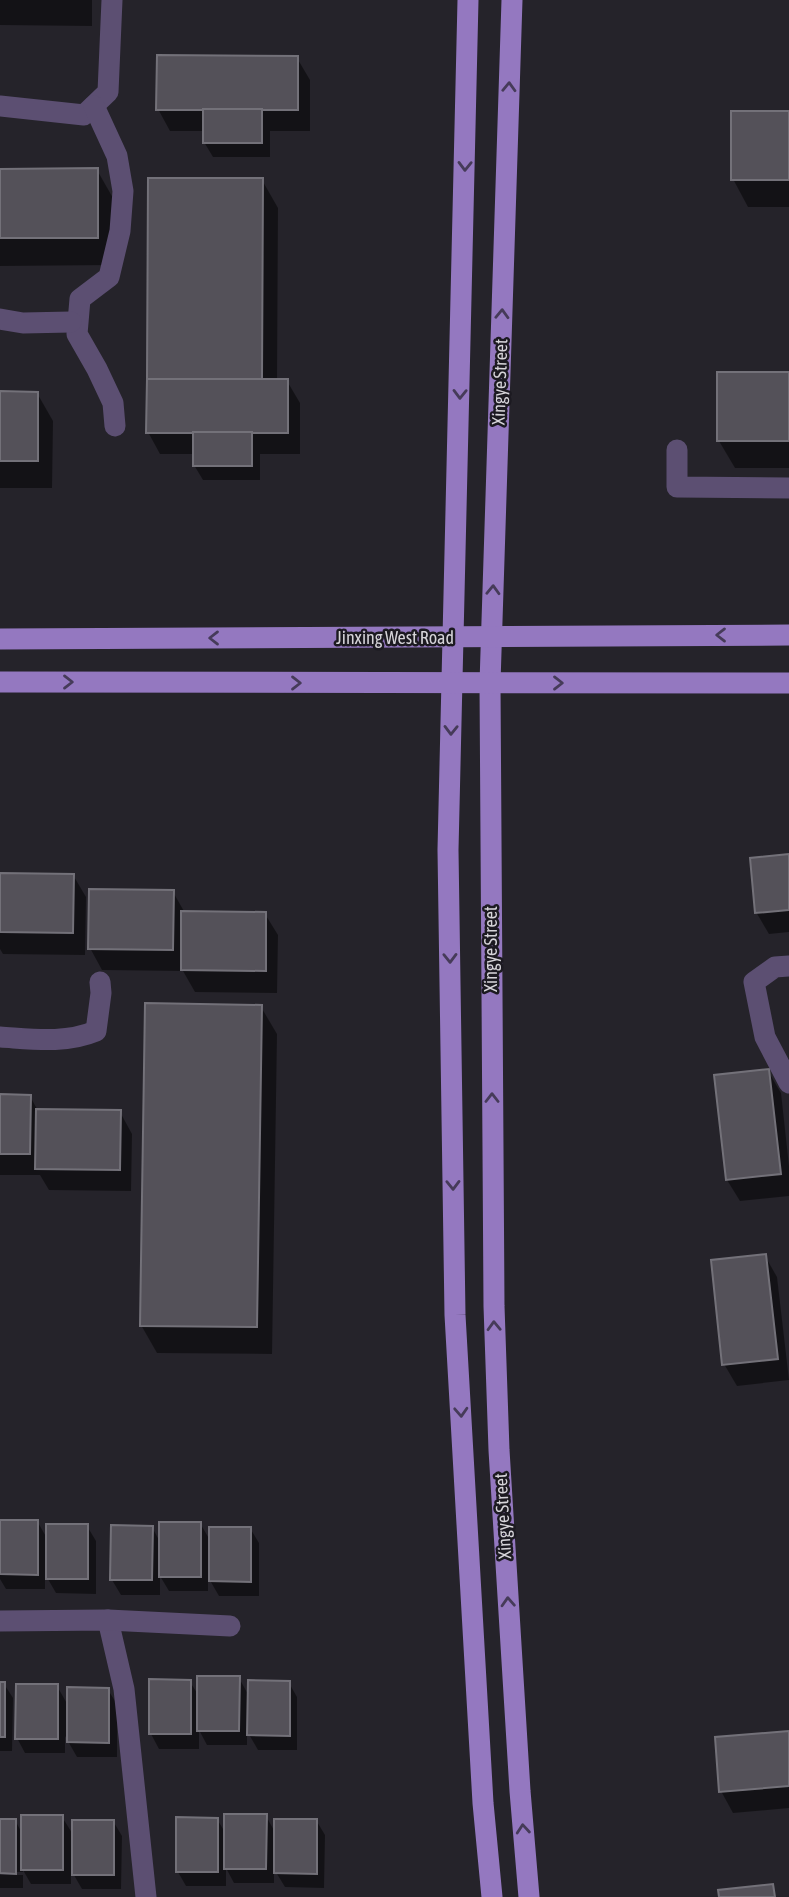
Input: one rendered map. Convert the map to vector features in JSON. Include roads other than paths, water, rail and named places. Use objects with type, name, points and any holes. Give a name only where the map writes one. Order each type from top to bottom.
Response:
[{"type":"main road","name":"Xingye Street","points":[[468,0],[448,850],[455,1315],[483,1802],[492,1897]]},
{"type":"main road","name":"Xingye Street","points":[[512,0],[490,683],[494,1306],[505,1546],[520,1791],[530,1897]]},
{"type":"main road","name":"Jinxing West Road","points":[[0,639],[789,635]]},
{"type":"main road","points":[[0,682],[789,683]]},
{"type":"lane","points":[[0,106],[84,115],[94,106],[108,92],[112,0]]},
{"type":"lane","points":[[94,106],[117,156],[123,191],[120,231],[109,277],[80,299],[77,334],[113,403],[115,426]]},
{"type":"lane","points":[[0,319],[23,323],[71,321]]},
{"type":"lane","points":[[677,450],[677,487],[789,488]]},
{"type":"lane","points":[[789,966],[775,967],[754,982],[765,1037],[789,1083]]},
{"type":"lane","points":[[0,1037],[43,1040],[80,1037],[96,1031],[100,982]]},
{"type":"lane","points":[[0,1620],[108,1620],[230,1626]]},
{"type":"lane","points":[[108,1620],[124,1689],[146,1897]]}]
